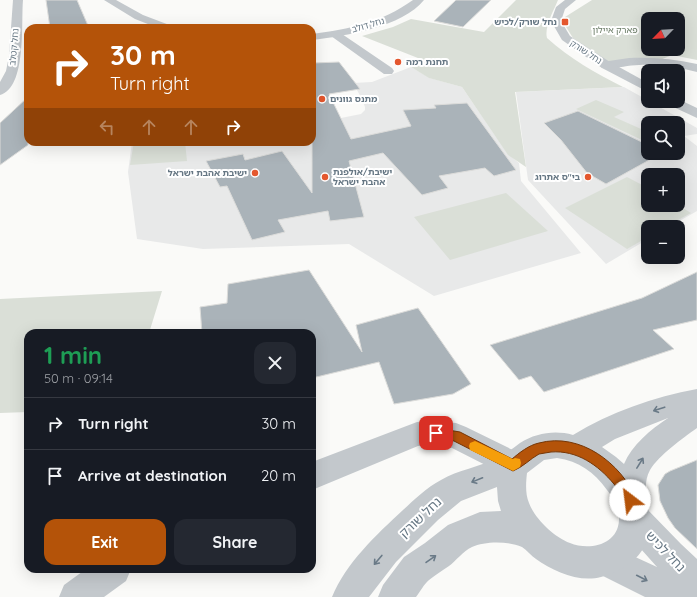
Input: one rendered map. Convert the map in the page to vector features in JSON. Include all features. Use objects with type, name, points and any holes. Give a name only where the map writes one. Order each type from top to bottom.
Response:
[{"type":"street","name":"נחל קטלב","points":[[0,91],[6,84],[12,70],[15,57],[18,0]]},
{"type":"street","points":[[109,0],[139,17],[157,24]]},
{"type":"street","name":"נחל דולב","points":[[316,37],[335,34],[387,20],[419,0]]},
{"type":"street","name":"נחל שורק","points":[[571,0],[561,7],[556,21],[566,38],[606,64],[641,84]]},
{"type":"street","points":[[335,34],[388,71]]},
{"type":"street","points":[[606,64],[661,61],[697,68]]},
{"type":"street","points":[[685,108],[697,114]]},
{"type":"street","points":[[576,449],[605,430],[658,409],[697,400]]},
{"type":"street","points":[[395,597],[416,569],[437,555],[459,536],[480,528],[504,527],[531,534],[562,556],[578,562],[592,563],[607,560],[624,550],[630,542],[633,509],[632,480],[639,462],[664,436],[697,411]]},
{"type":"street","points":[[316,474],[417,434],[436,433],[456,436],[513,465]]},
{"type":"street","points":[[531,534],[517,512],[512,495],[511,481],[513,465],[523,457],[539,448],[562,446],[576,449],[599,460],[623,485],[633,509]]},
{"type":"street","name":"נחל שורק","points":[[349,597],[355,587],[409,525],[448,491],[513,465]]},
{"type":"street","name":"נחל לכיש","points":[[633,509],[669,556],[697,582]]},
{"type":"street","points":[[607,560],[681,597]]},
{"type":"street","points":[[76,597],[109,573]]},
{"type":"shaded area","name":"ישיבת/אולפנת אהבת ישראל","points":[[411,67],[430,78],[462,87],[507,153],[519,163],[521,181],[581,253],[434,296],[349,244],[203,249],[137,239],[128,172],[131,146],[316,146],[316,137],[331,120],[361,114],[365,110],[362,99],[353,83],[372,82]]},
{"type":"shaded area","name":"בי\"ס אתרוג","points":[[624,87],[641,97],[641,108],[661,108],[676,116],[641,116],[641,160],[685,160],[685,137],[697,146],[697,211],[681,220],[641,220],[641,243],[606,264],[528,180],[516,92]]},
{"type":"shaded area","name":"בי\"ס אתרוג","points":[[685,121],[697,128],[697,134],[685,136]]},
{"type":"green space","points":[[516,0],[558,0],[548,24],[546,34],[547,38],[574,59],[623,87],[515,92],[526,167],[508,155],[462,87],[429,78],[411,67],[423,60],[362,36],[393,27],[411,19],[484,32]]},
{"type":"green space","name":"פארק איילון","points":[[592,0],[697,0],[697,60],[677,56],[685,56],[685,12],[641,12],[641,56],[670,56],[660,60],[609,62],[573,38],[563,22],[565,17]]},
{"type":"green space","points":[[596,100],[624,112],[614,117],[641,129],[641,140],[576,109]]},
{"type":"green space","points":[[133,146],[185,146],[187,161],[130,165]]},
{"type":"green space","points":[[627,177],[641,184],[641,212],[685,212],[685,209],[691,213],[678,220],[641,220],[641,241],[627,249],[565,208]]},
{"type":"green space","points":[[506,193],[548,231],[450,260],[414,217]]},
{"type":"green space","points":[[162,291],[150,329],[24,329],[24,412],[0,413],[0,299]]},
{"type":"building","points":[[46,0],[77,0],[87,24],[49,24]]},
{"type":"building","points":[[456,0],[491,0],[463,27],[434,21]]},
{"type":"building","name":"ישיבת אהבת ישראל","points":[[339,62],[360,89],[329,94],[351,139],[411,126],[403,110],[436,108],[434,105],[467,103],[516,170],[494,176],[485,168],[439,176],[448,188],[422,195],[383,153],[349,161],[364,217],[330,221],[328,211],[278,220],[285,232],[252,240],[227,186],[220,187],[206,161],[243,154],[245,160],[282,151],[312,193],[312,146],[316,146],[316,63]]},
{"type":"building","points":[[24,101],[24,146],[27,146],[0,165],[0,123]]},
{"type":"building","points":[[578,111],[641,142],[641,160],[649,160],[606,184],[587,173],[561,140],[544,123]]},
{"type":"building","points":[[309,270],[362,352],[356,325],[418,308],[471,384],[453,394],[394,404],[379,362],[316,377],[316,329],[202,329],[200,307],[227,303],[228,284]]},
{"type":"building","points":[[697,272],[697,320],[653,330],[674,349],[544,392],[531,376],[519,380],[490,345],[642,298]]},
{"type":"building","points":[[697,460],[697,549],[675,528],[668,518],[660,501],[658,485],[665,474]]},
{"type":"slow traffic","points":[[475,446],[513,465],[515,463]]},
{"type":"place","name":"נחל שורק/לכיש","points":[[565,22]]},
{"type":"place","name":"תחנת רמה","points":[[398,62]]},
{"type":"place","name":"מתנס גוונים","points":[[322,99]]},
{"type":"place","name":"ישיבת אהבת ישראל","points":[[255,173]]},
{"type":"place","name":"ישיבת/אולפנת אהבת ישראל","points":[[325,177]]},
{"type":"place","name":"בי\"ס אתרוג","points":[[588,177]]},
{"type":"route","points":[[436,433],[456,436],[513,465],[530,452],[539,448],[548,446],[562,446],[576,449],[599,460],[610,470],[623,485],[630,500]]}]
